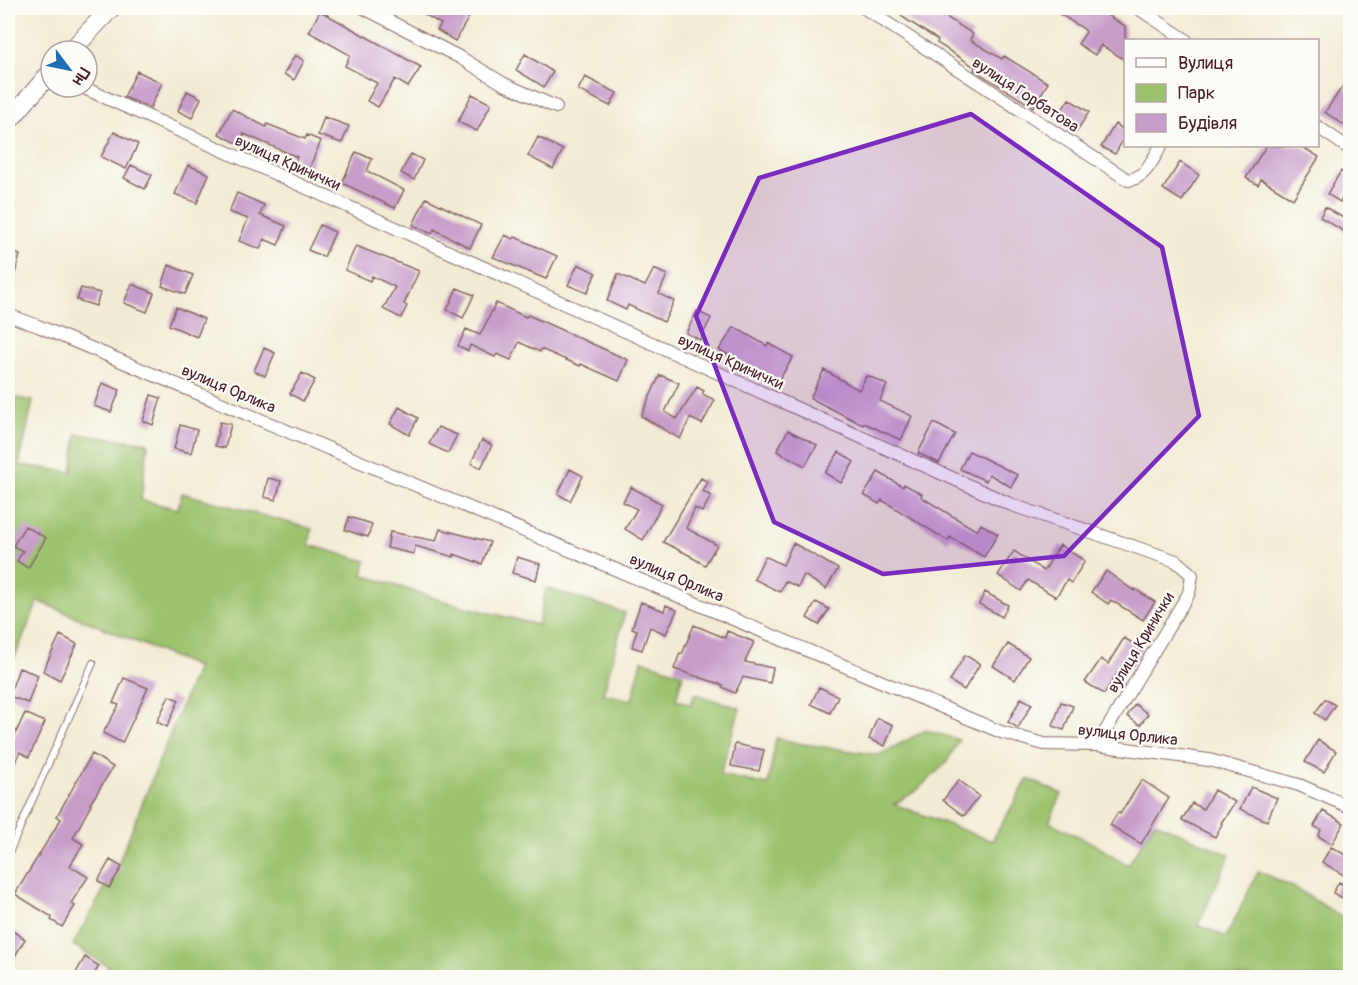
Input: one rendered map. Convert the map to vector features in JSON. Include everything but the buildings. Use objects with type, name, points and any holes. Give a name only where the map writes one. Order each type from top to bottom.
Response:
[{"type":"main road","points":[[82,39],[111,8]]},
{"type":"main road","points":[[8,122],[39,88]]},
{"type":"street","points":[[364,8],[461,58],[504,84],[556,107]]},
{"type":"street","name":"вулиця Горбатова","points":[[864,8],[1128,180],[1137,179],[1145,171],[1160,147]]},
{"type":"street","points":[[1138,8],[1184,39]]},
{"type":"street","name":"вулиця Кринички","points":[[99,95],[1012,505],[1176,561],[1192,575],[1189,592],[1097,745]]},
{"type":"street","points":[[1319,128],[1350,149]]},
{"type":"street","name":"вулиця Орлика","points":[[8,315],[49,330],[1001,732],[1044,744],[1097,745],[1209,760],[1299,785],[1350,807]]},
{"type":"lane","points":[[8,855],[93,663]]},
{"type":"highlighted area","points":[[971,114],[1162,247],[1199,416],[1064,556],[883,574],[774,522],[696,316],[759,178]]},
{"type":"green space","points":[[8,396],[33,401],[19,465],[72,472],[77,434],[148,443],[141,500],[178,509],[182,493],[312,529],[309,545],[366,561],[363,575],[447,602],[538,625],[546,588],[625,613],[603,694],[632,700],[642,660],[683,674],[676,699],[690,705],[695,694],[740,708],[720,775],[768,785],[776,738],[879,755],[926,730],[959,740],[946,763],[916,791],[894,804],[992,841],[1028,779],[1062,794],[1049,822],[1092,843],[1128,865],[1155,822],[1230,855],[1198,925],[1226,937],[1258,872],[1263,873],[1295,888],[1345,919],[1350,912],[1350,977],[103,977],[109,967],[73,945],[118,864],[197,667],[38,601],[8,674]]}]
